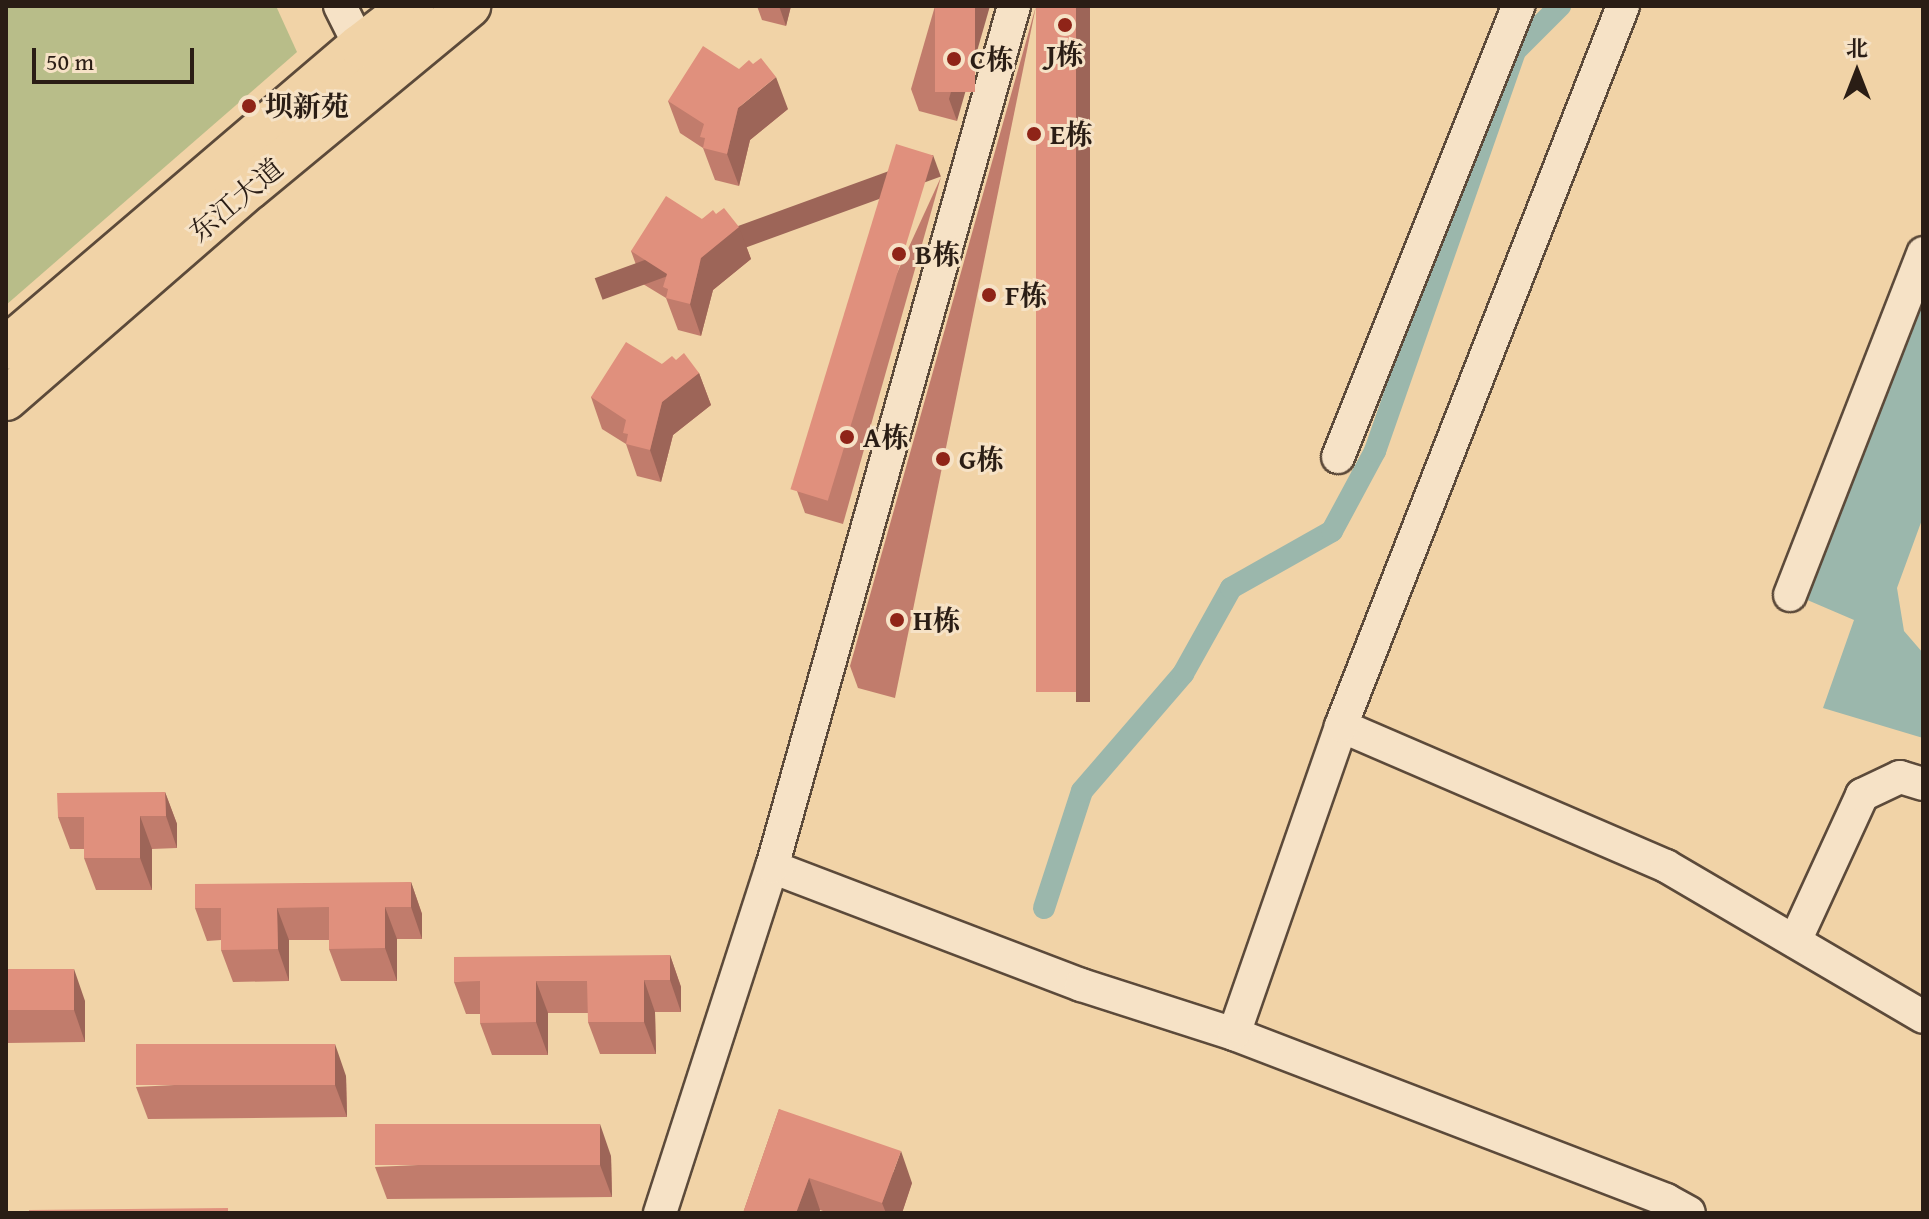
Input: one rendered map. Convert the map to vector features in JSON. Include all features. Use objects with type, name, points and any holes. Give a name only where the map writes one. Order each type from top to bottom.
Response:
[{"type":"main road","name":"东江大道","points":[[6,348],[360,46],[412,6]]},
{"type":"main road","name":"东江大道","points":[[6,399],[249,188],[469,6]]},
{"type":"street","points":[[340,6],[360,46]]},
{"type":"street","points":[[660,1213],[772,867],[1014,6]]},
{"type":"street","points":[[1338,457],[1518,6]]},
{"type":"street","points":[[1234,1034],[1341,726],[1623,6]]},
{"type":"street","points":[[1790,595],[1923,253]]},
{"type":"street","points":[[1341,726],[1666,866],[1923,1017]]},
{"type":"street","points":[[1795,941],[1862,795],[1900,777],[1923,784]]},
{"type":"street","points":[[772,867],[1081,985],[1234,1034],[1666,1200],[1689,1213]]},
{"type":"green space","points":[[6,6],[276,6],[297,52],[6,305]]},
{"type":"shaded area","points":[[1923,292],[1923,517],[1897,588],[1904,631],[1923,653],[1923,738],[1823,708],[1854,620],[1805,599]]},
{"type":"building","name":"C栋","points":[[935,6],[975,6],[975,92],[935,92]]},
{"type":"building","points":[[1036,6],[1076,6],[1076,692],[1036,692]]},
{"type":"building","points":[[703,46],[739,69],[749,60],[753,64],[761,58],[776,77],[738,108],[727,154],[703,148],[705,138],[700,137],[704,124],[668,101]]},
{"type":"building","points":[[896,144],[933,155],[828,501],[790,489]]},
{"type":"building","points":[[666,196],[702,219],[713,210],[716,214],[724,208],[739,227],[701,258],[690,304],[666,298],[668,289],[663,287],[667,274],[631,251]]},
{"type":"building","points":[[626,342],[662,364],[672,356],[676,360],[684,353],[699,373],[662,402],[650,450],[626,444],[628,434],[623,433],[626,420],[591,397]]},
{"type":"building","points":[[165,792],[166,816],[140,816],[140,858],[84,858],[84,817],[58,817],[57,793]]},
{"type":"building","points":[[411,882],[411,907],[385,907],[385,948],[329,949],[329,907],[277,908],[278,949],[221,950],[221,908],[195,908],[195,884]]},
{"type":"building","points":[[670,955],[670,980],[644,980],[644,1022],[588,1022],[587,981],[536,981],[536,1022],[480,1023],[480,981],[454,982],[454,957]]},
{"type":"building","points":[[6,969],[74,969],[74,1010],[6,1010]]},
{"type":"building","points":[[136,1044],[335,1044],[335,1085],[136,1085]]},
{"type":"building","points":[[779,1109],[901,1151],[882,1203],[809,1178],[796,1213],[743,1213]]},
{"type":"building","points":[[375,1124],[600,1124],[600,1165],[375,1165]]},
{"type":"building","points":[[228,1208],[228,1213],[29,1213],[29,1210]]},
{"type":"waterway","points":[[1044,908],[1082,791],[1183,674],[1231,588],[1332,531],[1375,451],[1515,51],[1560,6]]},
{"type":"place","name":"J栋","points":[[1065,25]]},
{"type":"place","name":"C栋","points":[[954,59]]},
{"type":"place","name":"坝新苑","points":[[249,106]]},
{"type":"place","name":"E栋","points":[[1034,134]]},
{"type":"place","name":"B栋","points":[[899,254]]},
{"type":"place","name":"F栋","points":[[989,295]]},
{"type":"place","name":"A栋","points":[[847,437]]},
{"type":"place","name":"G栋","points":[[943,459]]},
{"type":"place","name":"H栋","points":[[897,620]]}]
